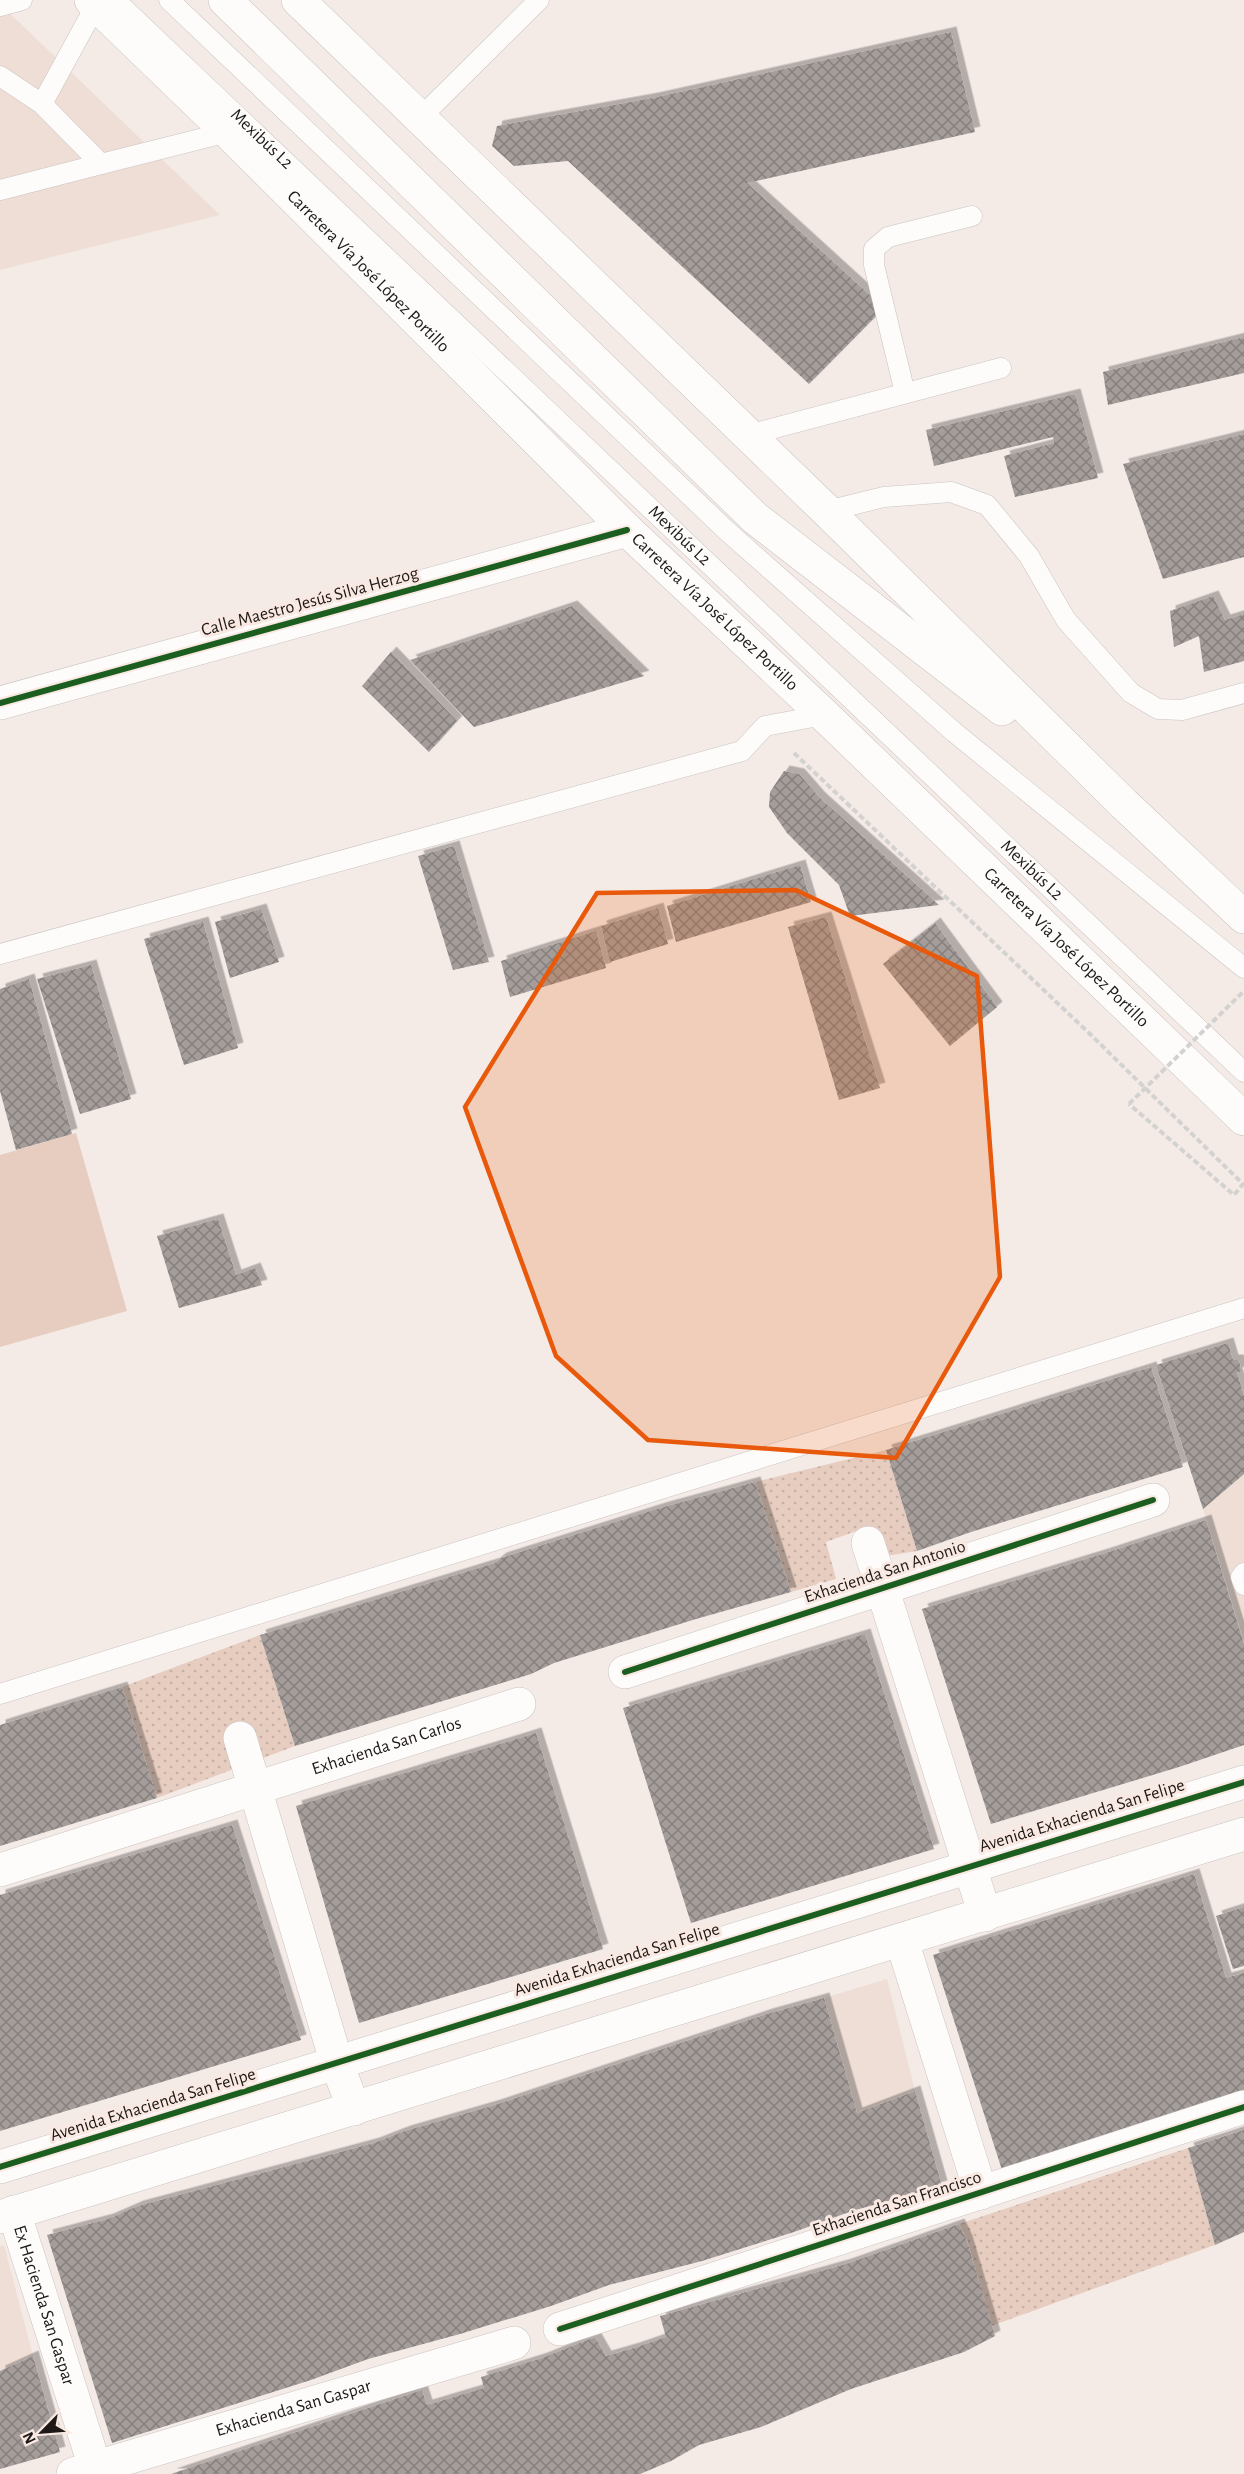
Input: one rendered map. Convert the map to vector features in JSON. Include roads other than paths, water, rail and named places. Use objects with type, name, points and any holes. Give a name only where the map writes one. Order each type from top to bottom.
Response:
[{"type":"street","points":[[225,0],[755,518],[1124,804]]},
{"type":"street","points":[[298,0],[827,511],[1124,804],[1244,917]]},
{"type":"street","name":"Carretera Vía José López Portillo","points":[[100,2],[627,530],[824,715],[1244,1119]]},
{"type":"street","name":"Calle Maestro Jesús Silva Herzog","points":[[0,703],[627,530]]},
{"type":"street","name":"Exhacienda San Antonio","points":[[625,1672],[1153,1500]]},
{"type":"street","name":"Exhacienda San Antonio","points":[[868,1543],[985,1915]]},
{"type":"street","name":"Exhacienda San Carlos","points":[[0,1870],[519,1704]]},
{"type":"street","points":[[240,1738],[338,2064],[354,2109]]},
{"type":"street","name":"Avenida Exhacienda San Felipe","points":[[0,2167],[1244,1782]]},
{"type":"street","points":[[7,2215],[1244,1834]]},
{"type":"street","name":"Exhacienda San Francisco","points":[[902,1941],[981,2193]]},
{"type":"street","name":"Exhacienda San Francisco","points":[[560,2329],[1244,2107]]},
{"type":"street","name":"Ex Hacienda San Gaspar","points":[[7,2215],[84,2470]]},
{"type":"street","name":"Exhacienda San Gaspar","points":[[84,2470],[514,2343]]},
{"type":"lane","points":[[0,6],[22,0]]},
{"type":"lane","name":"Mexibús L2","points":[[170,0],[728,531],[954,732],[1244,968]]},
{"type":"lane","points":[[420,118],[535,1]]},
{"type":"lane","points":[[42,104],[100,2]]},
{"type":"lane","name":"Mexibús L2","points":[[100,2],[1244,1072]]},
{"type":"lane","points":[[0,76],[42,104],[101,164]]},
{"type":"lane","points":[[0,190],[228,132]]},
{"type":"lane","points":[[905,393],[874,265],[874,249],[888,237],[972,216]]},
{"type":"lane","points":[[748,435],[1001,368]]},
{"type":"lane","points":[[827,511],[884,496],[951,492],[987,505],[1029,556],[1066,620],[1131,693],[1158,709],[1182,710],[1244,693]]},
{"type":"lane","points":[[0,954],[742,751],[765,726],[824,715]]},
{"type":"lane","points":[[0,1694],[1244,1308]]},
{"type":"lane","points":[[1244,1573],[1241,1577],[1244,1585]]}]
